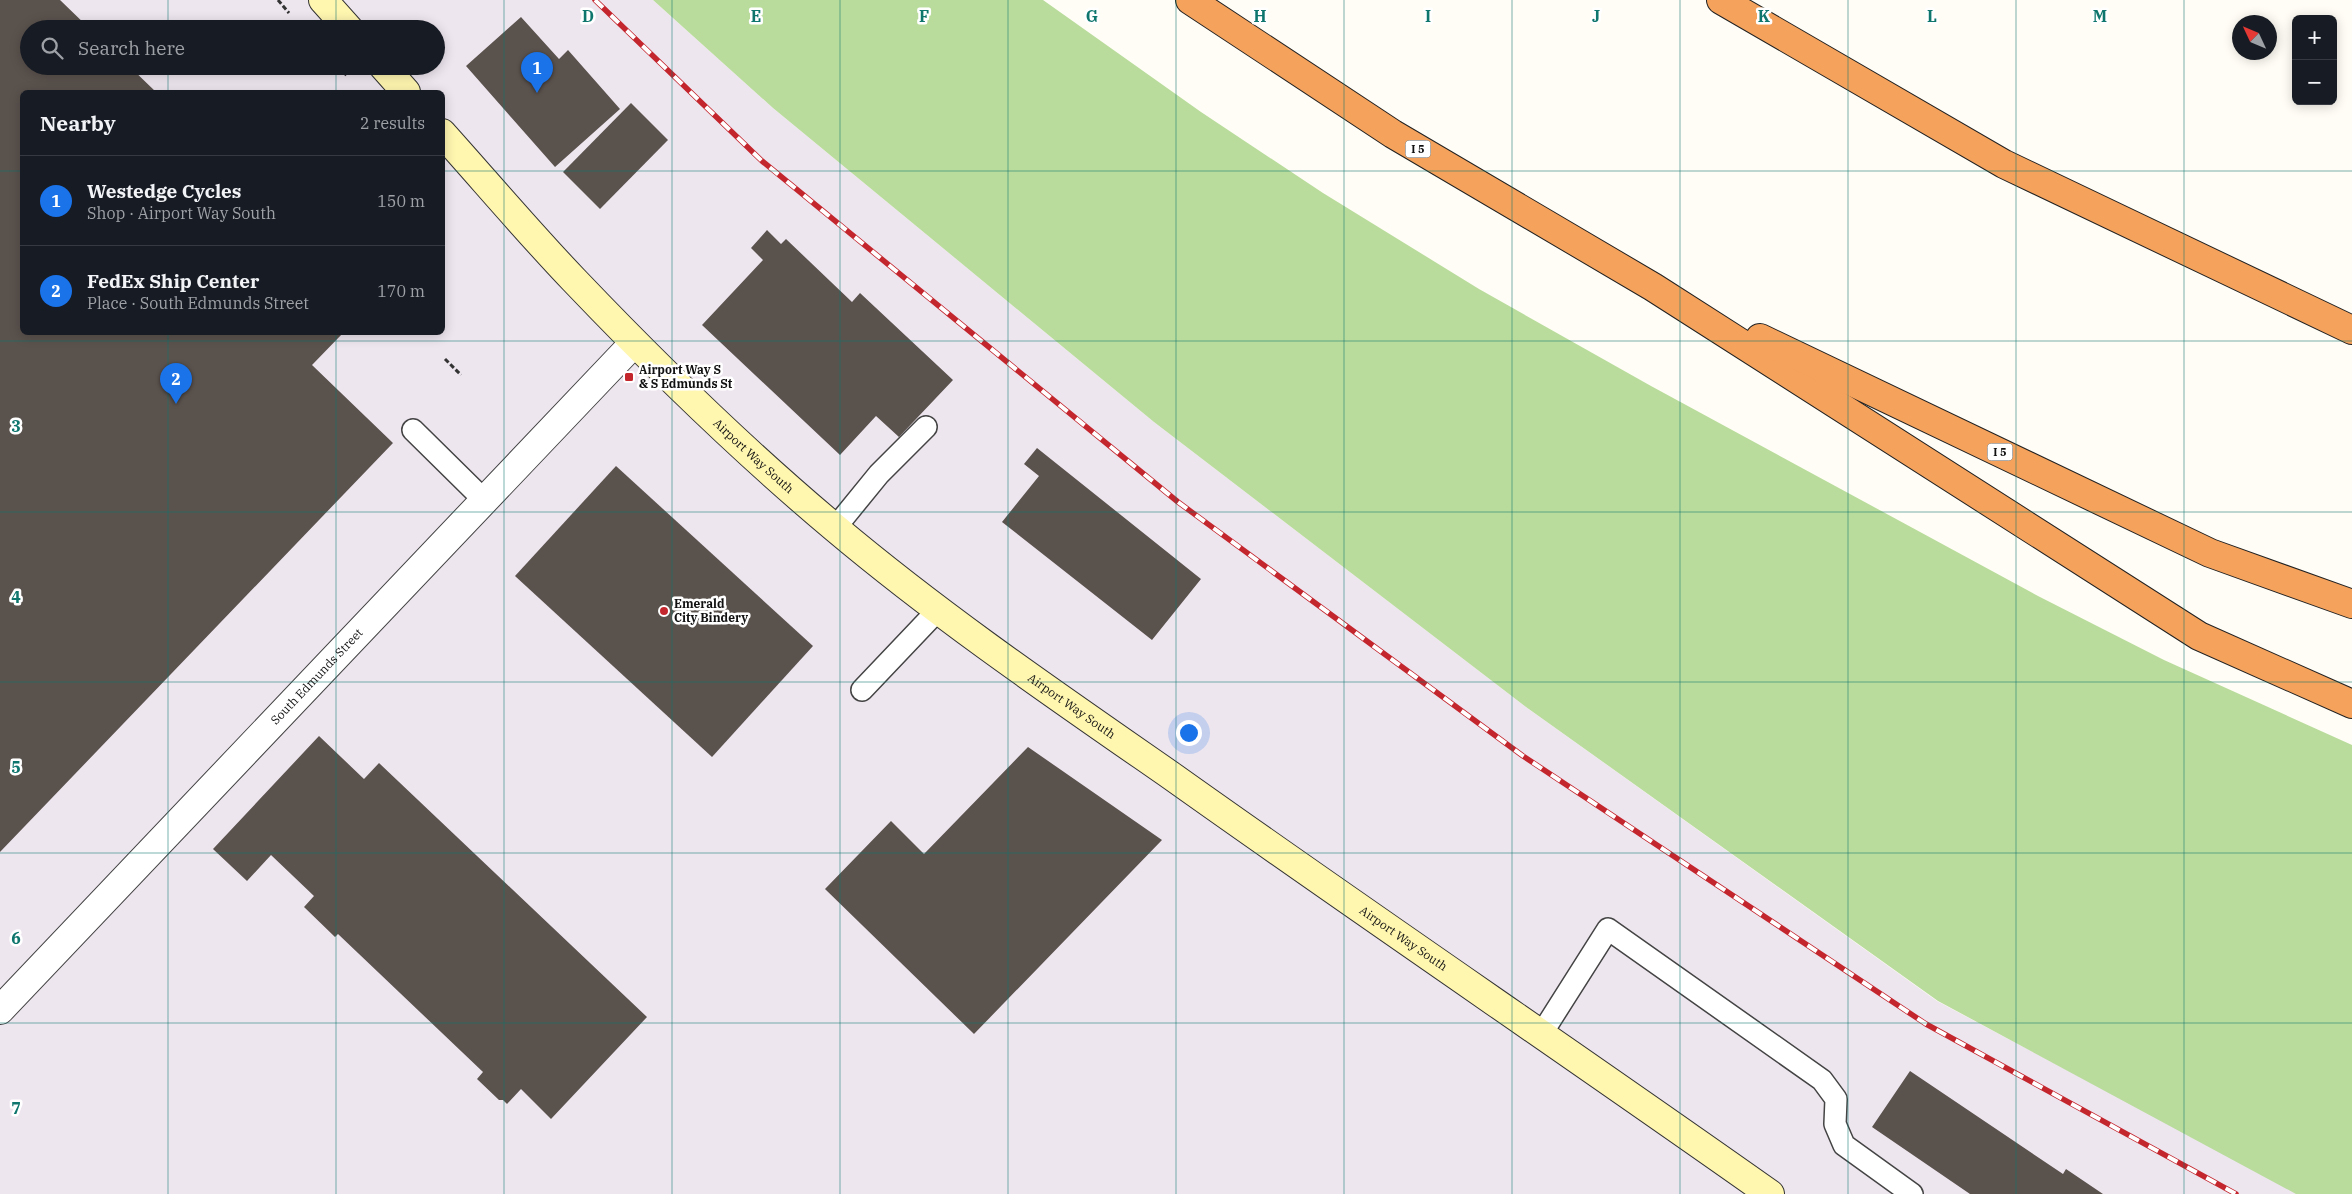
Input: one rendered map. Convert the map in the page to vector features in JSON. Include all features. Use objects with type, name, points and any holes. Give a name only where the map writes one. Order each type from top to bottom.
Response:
[{"type":"highway","name":"I 5","points":[[1190,0],[1393,134],[1653,287],[2210,553],[2352,604]]},
{"type":"highway","points":[[1721,0],[2004,164],[2352,330]]},
{"type":"highway","points":[[1653,287],[2199,636],[2352,704]]},
{"type":"main road","points":[[323,0],[341,20]]},
{"type":"main road","points":[[390,75],[404,90]]},
{"type":"main road","name":"Airport Way South","points":[[445,136],[572,279],[634,343],[699,406],[835,528],[938,610],[1389,930],[1574,1055],[1770,1194]]},
{"type":"street","name":"South Edmunds Street","points":[[0,1010],[634,343]]},
{"type":"lane","points":[[835,528],[879,474],[926,427]]},
{"type":"lane","points":[[413,430],[484,500]]},
{"type":"lane","points":[[862,690],[938,610]]},
{"type":"lane","points":[[1542,1033],[1608,929],[1822,1080],[1836,1099],[1835,1124],[1844,1145],[1912,1194]]},
{"type":"path","points":[[444,359],[461,375]]},
{"type":"shaded area","points":[[0,0],[653,0],[773,108],[1154,422],[1526,707],[1937,1001],[2300,1194],[0,1194]]},
{"type":"green space","points":[[653,0],[1043,0],[1201,112],[1323,193],[1479,289],[1651,386],[2038,596],[2164,660],[2352,745],[2352,1194],[2296,1194],[1938,1001],[1526,707],[1154,422],[773,108]]},
{"type":"building","points":[[0,0],[60,0],[81,20],[20,20],[20,75],[138,75],[154,90],[20,90],[20,335],[341,335],[312,365],[393,443],[0,852]]},
{"type":"building","points":[[521,17],[559,59],[568,50],[620,109],[555,167],[466,66]]},
{"type":"building","points":[[631,103],[668,140],[600,209],[563,172]]},
{"type":"building","points":[[767,230],[781,244],[786,239],[852,302],[860,293],[953,380],[899,437],[876,416],[840,455],[702,325],[763,260],[751,248]]},
{"type":"building","points":[[1037,448],[1201,579],[1152,640],[1002,522],[1039,476],[1024,464]]},
{"type":"building","name":"Emerald City Bindery","points":[[616,466],[813,646],[712,757],[515,576]]},
{"type":"building","points":[[319,736],[364,779],[379,763],[647,1017],[551,1119],[521,1089],[507,1104],[503,1100],[499,1100],[477,1079],[483,1072],[338,934],[335,937],[304,907],[314,896],[271,855],[247,881],[213,849]]},
{"type":"building","points":[[1028,747],[1162,840],[974,1034],[825,889],[891,821],[924,854]]},
{"type":"building","points":[[1910,1071],[2063,1174],[2066,1169],[2103,1194],[1970,1194],[1872,1127]]},
{"type":"railway","points":[[595,0],[762,161],[1178,502],[1523,756],[1926,1024],[2236,1194]]},
{"type":"place","name":"Westedge Cycles","points":[[537,93]]},
{"type":"place","name":"Airport Way S & S Edmunds St","points":[[629,377]]},
{"type":"place","name":"FedEx Ship Center","points":[[176,404]]},
{"type":"place","name":"Emerald City Bindery","points":[[664,611]]}]
